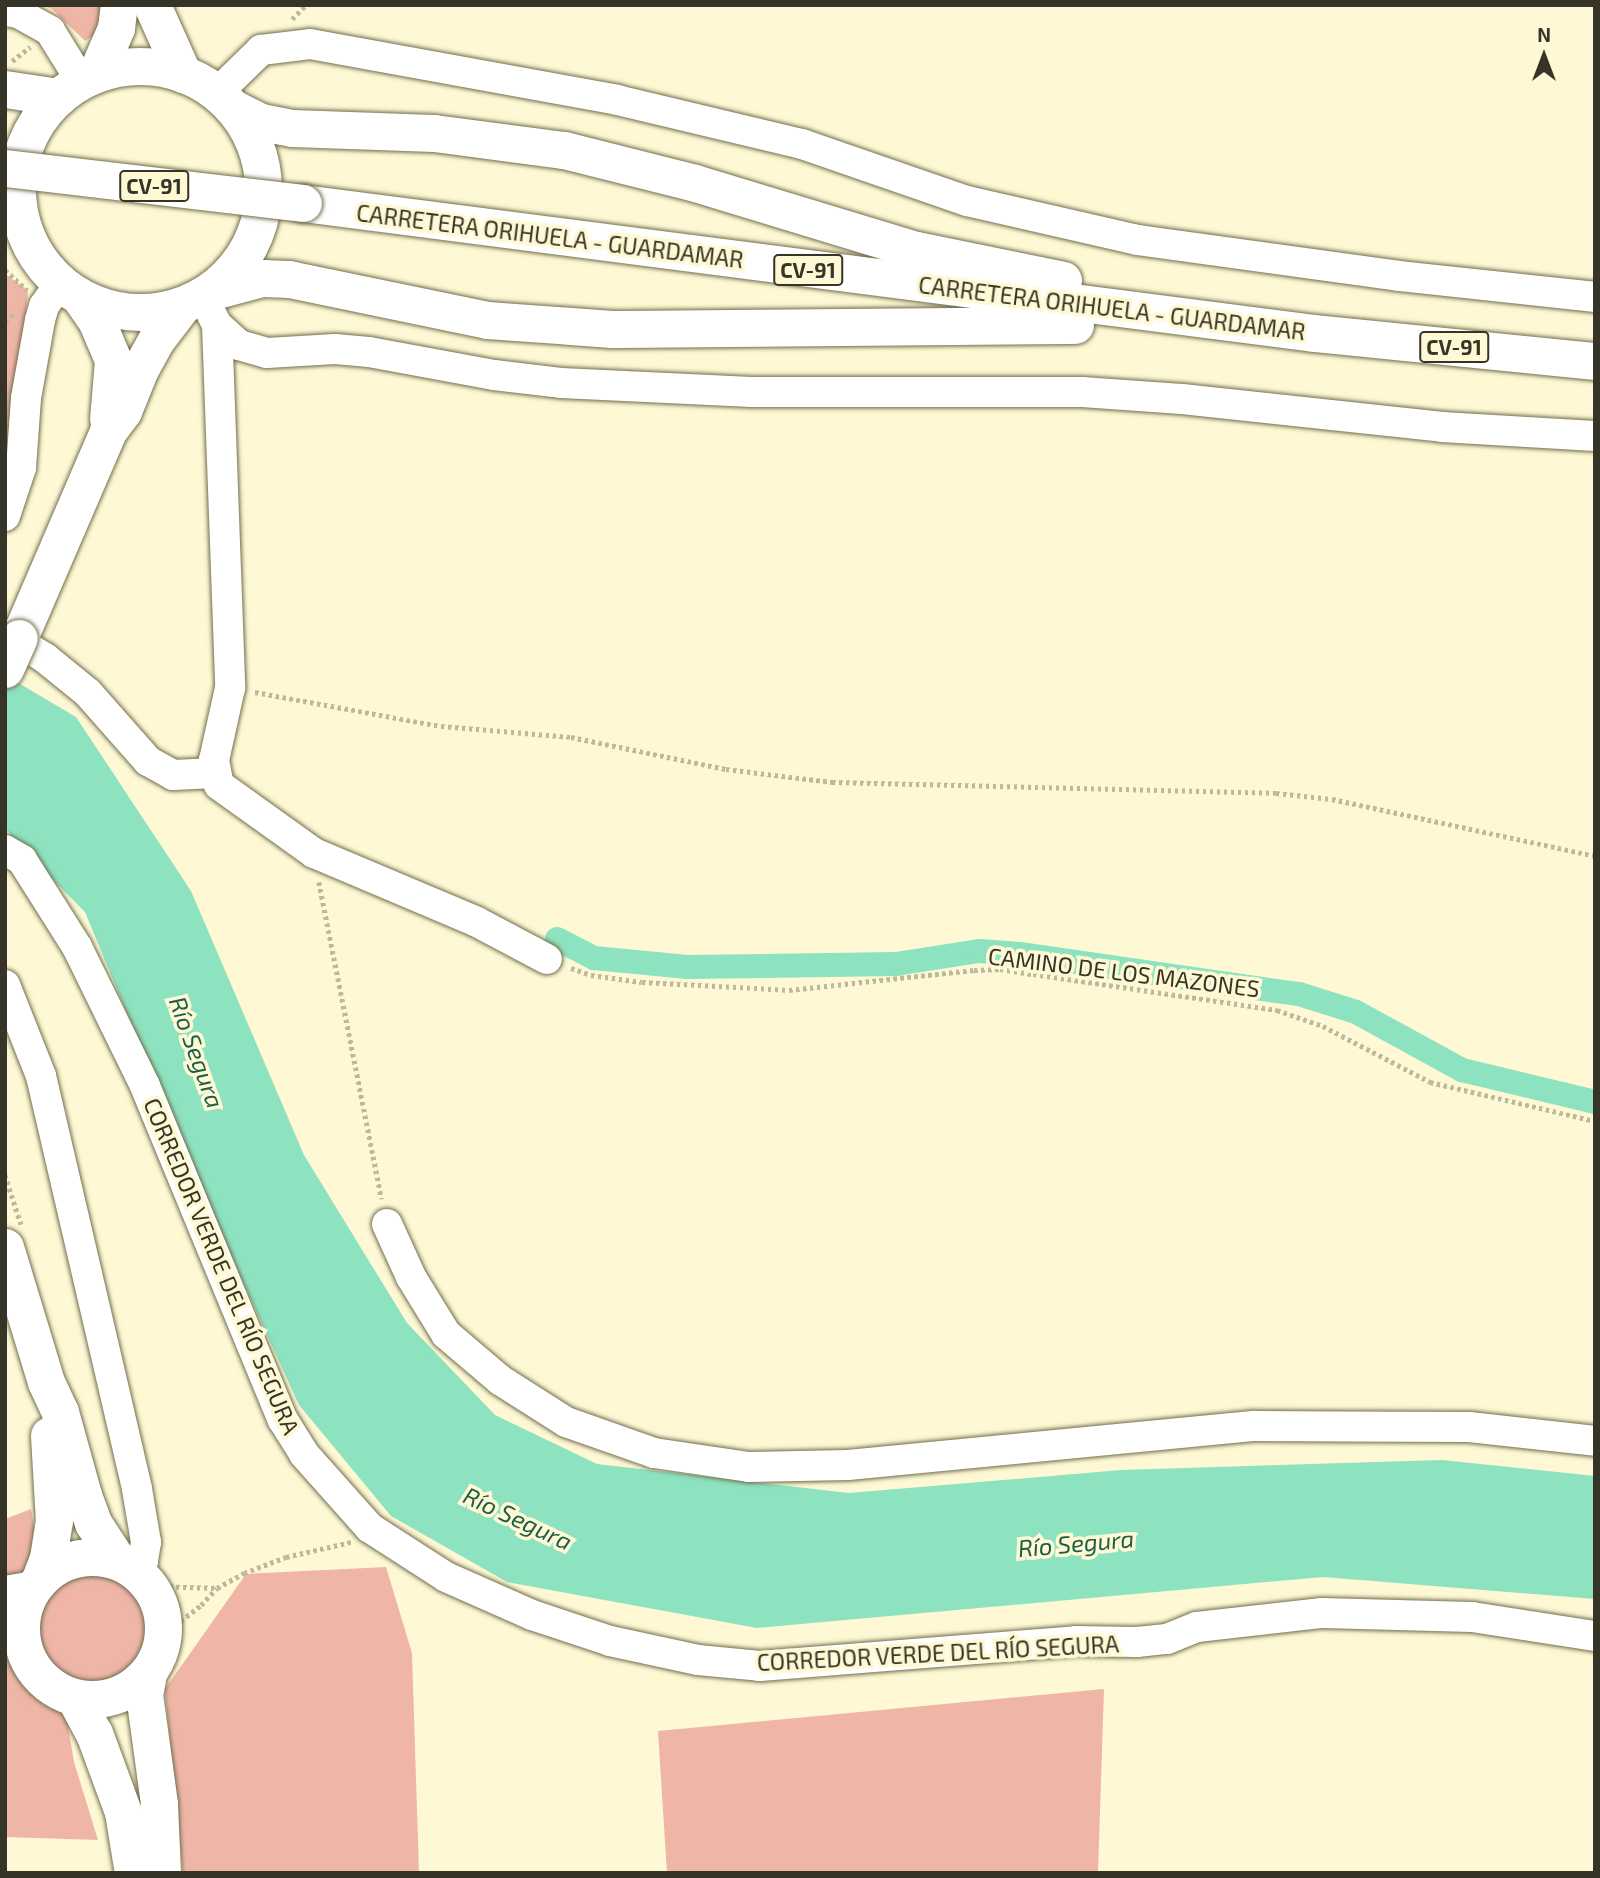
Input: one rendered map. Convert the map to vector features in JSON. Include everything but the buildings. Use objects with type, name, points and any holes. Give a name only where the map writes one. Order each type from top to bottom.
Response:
[{"type":"main road","points":[[108,431],[113,360],[96,320],[60,281],[26,237],[20,217],[16,177],[23,147],[37,120],[78,84],[116,28],[119,5]]},
{"type":"main road","points":[[152,5],[165,23],[183,74]]},
{"type":"main road","points":[[5,89],[78,84],[125,67],[154,67],[183,74],[261,121],[292,128],[434,133],[564,150],[695,183],[916,250],[1314,333]]},
{"type":"main road","points":[[10,647],[108,431],[123,411],[140,369],[156,341],[202,304],[232,272],[249,248],[260,220],[264,191],[261,161],[250,133],[225,101]]},
{"type":"main road","name":"CARRETERA ORIHUELA - GUARDAMAR","points":[[5,168],[303,203],[1314,333],[1595,361]]},
{"type":"main road","points":[[5,250],[112,309],[147,312],[202,304],[262,278],[289,279],[487,320],[612,329],[1030,323],[1314,333]]},
{"type":"main road","points":[[5,1247],[46,1382],[60,1412],[93,1523],[161,1608],[164,1634],[159,1655],[148,1674],[133,1688],[115,1696],[95,1700],[75,1698],[41,1678],[14,1633],[21,1624],[27,1585],[48,1558],[54,1522],[46,1382]]},
{"type":"main road","points":[[27,1585],[68,1561],[102,1557],[134,1572]]},
{"type":"main road","points":[[148,1674],[144,1694],[159,1804],[163,1873]]},
{"type":"main road","points":[[75,1698],[94,1733],[123,1812],[133,1873]]},
{"type":"street","points":[[5,11],[19,13],[50,31],[78,84]]},
{"type":"street","points":[[225,101],[261,50],[310,44],[630,103],[802,144],[967,201],[1137,240],[1399,276],[1595,297]]},
{"type":"street","points":[[5,516],[21,468],[26,398],[40,320],[44,306],[60,281]]},
{"type":"street","points":[[202,304],[239,345],[267,353],[335,349],[369,352],[561,383],[752,392],[1082,392],[1182,399],[1443,427],[1595,436]]},
{"type":"street","points":[[202,304],[230,688],[214,760],[219,785],[314,853],[477,922],[547,960]]},
{"type":"street","points":[[10,647],[45,658],[88,693],[148,761],[173,775],[215,773]]},
{"type":"street","name":"CORREDOR VERDE DEL RÍO SEGURA","points":[[5,850],[22,860],[77,947],[140,1074],[283,1420],[304,1454],[370,1528],[446,1577],[532,1615],[610,1641],[698,1660],[760,1666],[1076,1641],[1137,1642],[1167,1639],[1197,1628],[1322,1614],[1472,1617],[1595,1636]]},
{"type":"street","points":[[5,985],[41,1076],[137,1489],[146,1542],[143,1561],[134,1572]]},
{"type":"street","points":[[387,1224],[411,1277],[446,1334],[500,1380],[566,1422],[654,1453],[749,1467],[848,1465],[1255,1426],[1469,1427],[1595,1441]]},
{"type":"path","points":[[230,688],[441,726],[571,737],[726,769],[832,782],[1045,785],[1276,793],[1321,798],[1595,856]]},
{"type":"path","points":[[314,853],[387,1224]]},
{"type":"path","name":"CAMINO DE LOS MAZONES","points":[[547,960],[591,975],[642,982],[789,990],[1000,969],[1277,1010],[1322,1026],[1430,1082],[1595,1121]]},
{"type":"path","points":[[164,1634],[201,1605],[216,1588],[244,1573],[286,1557],[355,1541],[370,1528]]},
{"type":"path","points":[[134,1572],[166,1589],[216,1588]]},
{"type":"shaded area","points":[[43,5],[104,5],[100,31],[85,41],[52,9]]},
{"type":"shaded area","points":[[5,274],[28,290],[20,374],[5,463]]},
{"type":"shaded area","points":[[31,1509],[46,1597],[66,1578],[91,1572],[111,1574],[120,1578],[141,1599],[149,1620],[149,1639],[137,1663],[122,1676],[95,1685],[75,1682],[59,1672],[74,1762],[98,1840],[5,1837],[5,1519]]},
{"type":"shaded area","points":[[386,1567],[412,1653],[419,1873],[183,1873],[165,1689],[246,1574]]},
{"type":"shaded area","points":[[1104,1689],[1098,1873],[667,1873],[658,1731]]},
{"type":"water","name":"Río Segura","points":[[5,675],[76,717],[191,891],[304,1155],[407,1323],[495,1415],[597,1464],[849,1493],[1121,1470],[1442,1460],[1595,1476],[1595,1599],[1323,1577],[757,1628],[507,1582],[391,1516],[299,1405],[193,1172],[85,912],[5,828]]},
{"type":"waterway","points":[[557,939],[594,958],[688,967],[896,964],[979,951],[1020,954],[1299,994],[1356,1012],[1462,1070],[1595,1102]]}]
